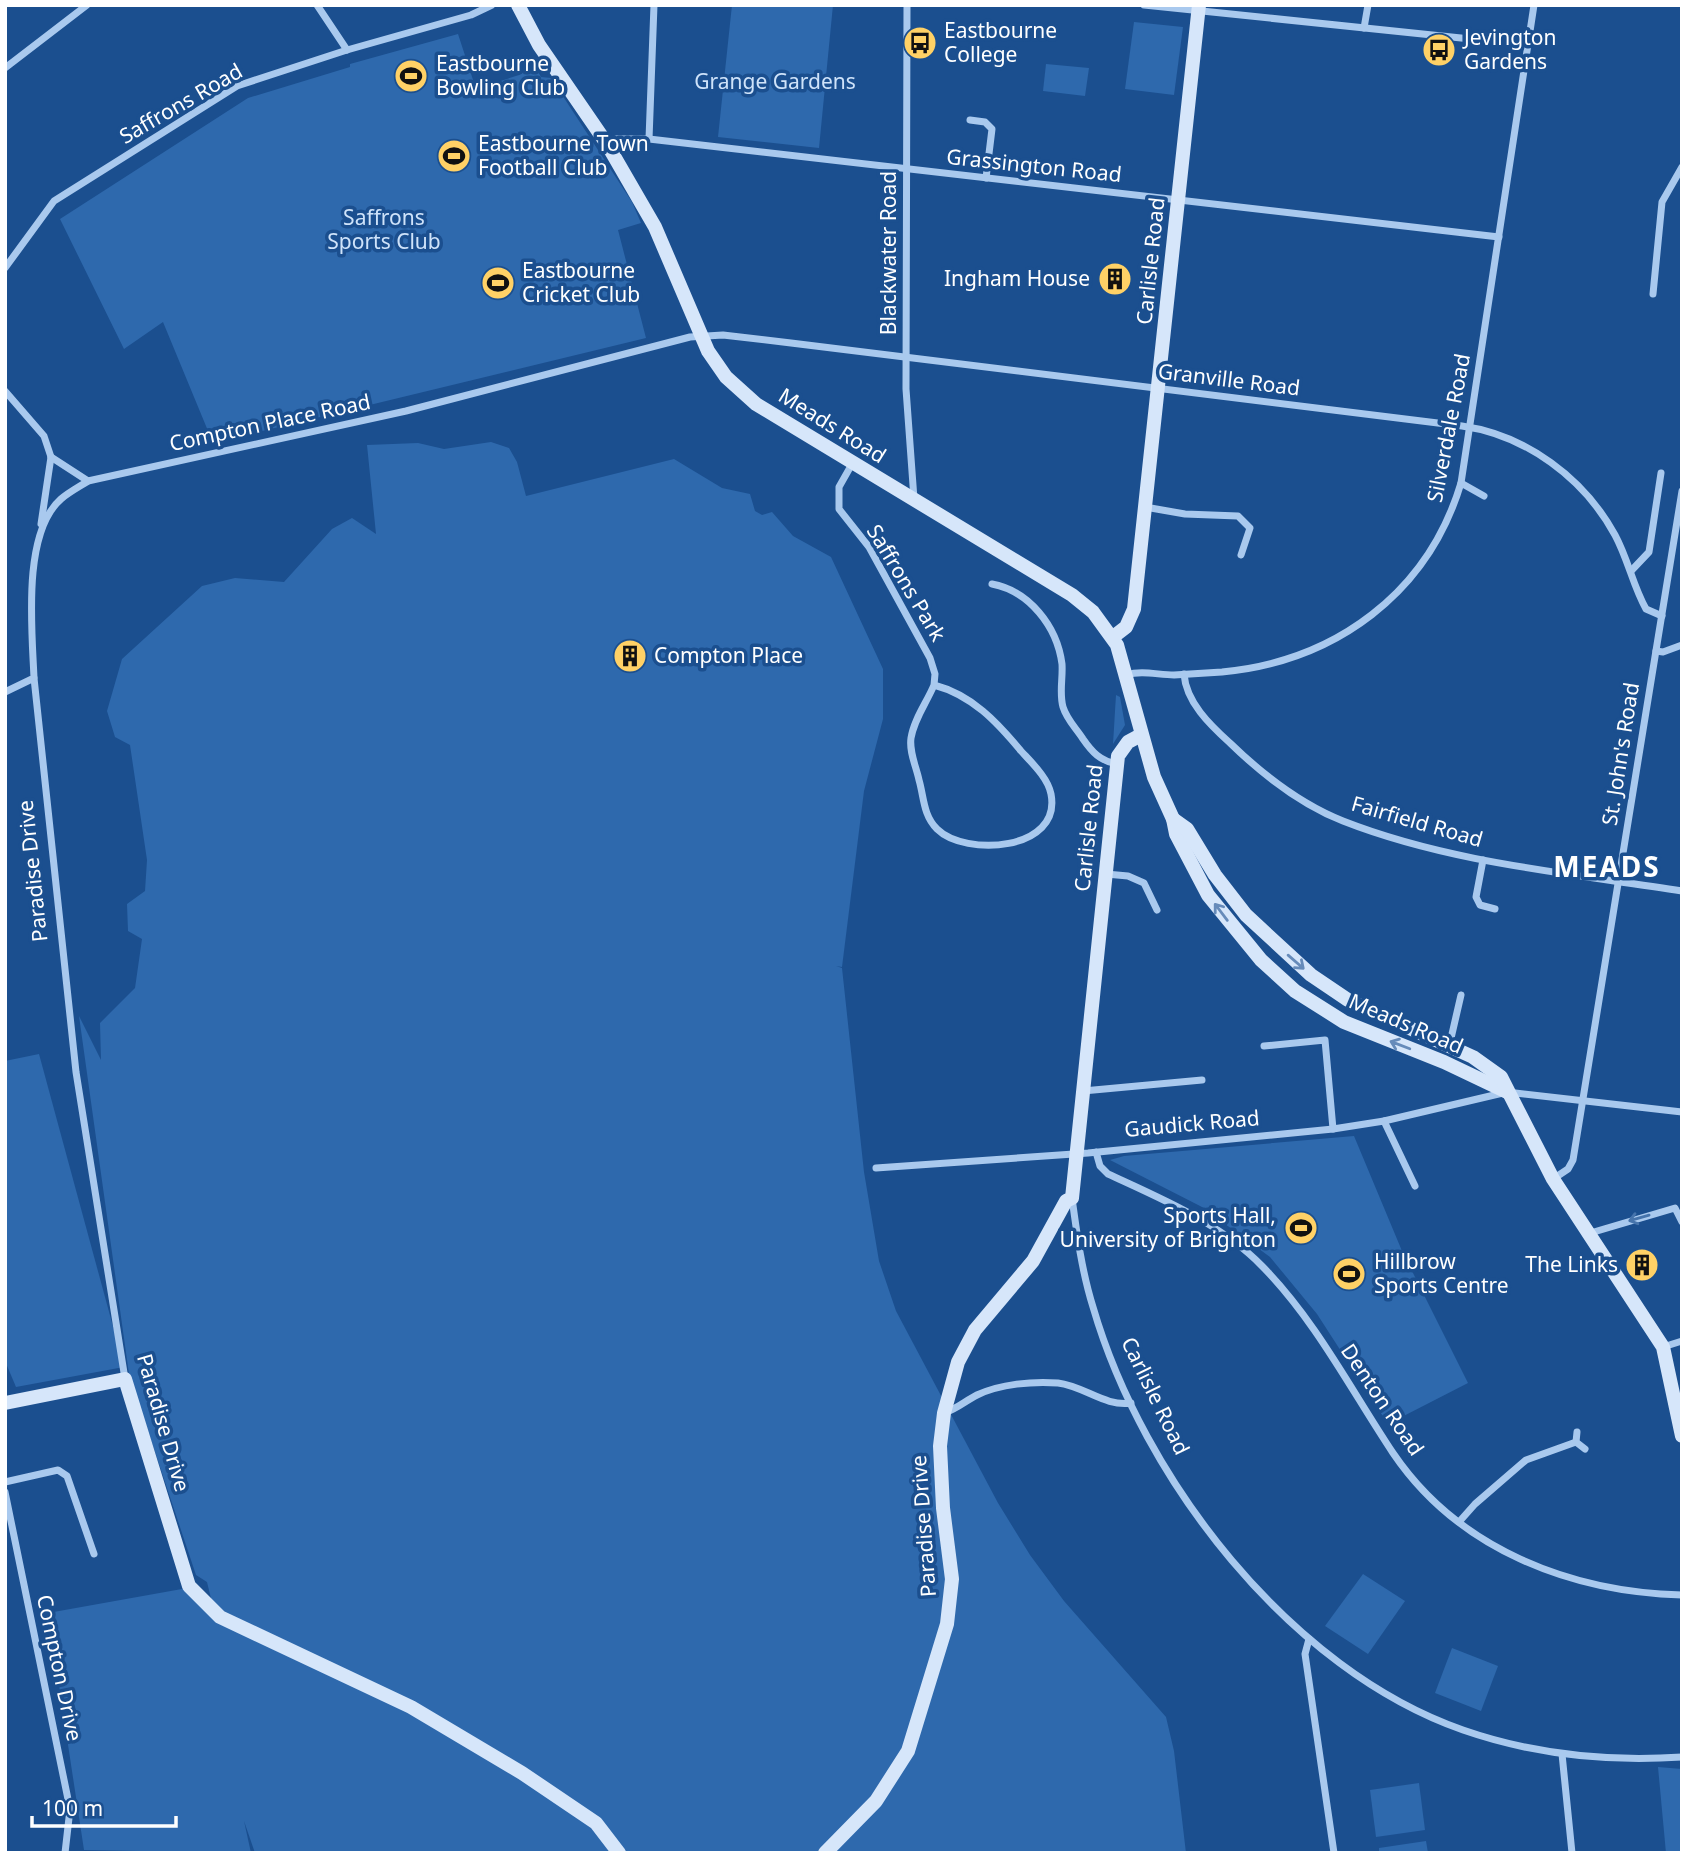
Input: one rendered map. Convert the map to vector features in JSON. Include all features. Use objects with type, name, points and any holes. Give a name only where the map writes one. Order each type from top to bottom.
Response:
[{"type":"street","points":[[5,68],[87,5]]},
{"type":"street","points":[[317,5],[347,50]]},
{"type":"street","name":"Saffrons Road","points":[[5,268],[54,201],[237,86],[347,50],[471,15],[492,5]]},
{"type":"street","name":"Meads Road","points":[[518,5],[539,45],[607,144],[655,227],[701,335],[726,377],[756,404],[1072,595],[1093,612],[1113,637],[1154,778],[1173,819],[1176,834],[1208,895],[1274,974],[1344,1022],[1444,1062],[1507,1092]]},
{"type":"street","points":[[649,139],[654,5]]},
{"type":"street","name":"Blackwater Road","points":[[907,5],[907,358],[909,424],[916,493],[914,500]]},
{"type":"street","points":[[1144,5],[1199,8],[1528,45]]},
{"type":"street","points":[[1364,28],[1368,5]]},
{"type":"street","name":"Silverdale Road","points":[[1126,675],[1144,672],[1184,674],[1236,670],[1290,656],[1333,639],[1374,614],[1408,583],[1431,553],[1444,530],[1461,483],[1534,5]]},
{"type":"street","name":"Carlisle Road","points":[[1113,637],[1126,627],[1134,610],[1199,8]]},
{"type":"street","points":[[970,120],[985,122],[992,129],[986,178]]},
{"type":"street","name":"Grassington Road","points":[[607,144],[616,139],[649,139],[1499,237]]},
{"type":"street","points":[[1653,293],[1662,202],[1682,167]]},
{"type":"street","name":"Granville Road","points":[[701,335],[723,335],[1470,427],[1514,440],[1553,464],[1599,511],[1614,534],[1646,609],[1662,616]]},
{"type":"street","name":"Compton Place Road","points":[[34,678],[31,618],[40,530],[59,500],[88,481],[406,411],[701,335]]},
{"type":"street","points":[[5,391],[44,436],[51,457],[40,530]]},
{"type":"street","points":[[51,457],[88,481]]},
{"type":"street","name":"Saffrons Park","points":[[852,464],[839,487],[839,509],[869,547],[930,658],[935,674],[934,685]]},
{"type":"street","points":[[1631,571],[1649,552],[1661,473]]},
{"type":"street","points":[[1461,483],[1484,496]]},
{"type":"street","name":"St. John's Road","points":[[1553,1179],[1567,1169],[1573,1160],[1682,491]]},
{"type":"street","points":[[1145,507],[1185,514],[1238,516],[1250,528],[1241,555]]},
{"type":"street","points":[[992,584],[1018,592],[1038,610],[1058,646],[1062,663],[1062,704],[1066,716],[1094,754],[1117,764]]},
{"type":"street","points":[[1656,651],[1663,652],[1682,645]]},
{"type":"street","name":"Fairfield Road","points":[[1184,674],[1193,702],[1222,736],[1254,767],[1341,821],[1404,841],[1483,860],[1682,891]]},
{"type":"street","points":[[5,692],[34,678]]},
{"type":"street","name":"Paradise Drive","points":[[34,678],[76,1072],[125,1379],[189,1586],[202,1602],[220,1616],[411,1707],[522,1773],[596,1823],[619,1853]]},
{"type":"street","points":[[934,685],[954,690],[984,712],[1042,776],[1050,790],[1051,804],[1043,826],[1031,837],[1015,843],[976,843],[941,833],[930,821],[924,806],[911,743],[914,727],[934,685]]},
{"type":"street","name":"Carlisle Road","points":[[1141,735],[1124,746],[1117,764],[1072,1198],[1093,1307],[1131,1403],[1180,1492],[1222,1550],[1309,1639],[1378,1688],[1420,1712],[1462,1730],[1562,1754],[1611,1760],[1682,1757]]},
{"type":"street","name":"Meads Road","points":[[1173,819],[1187,829],[1215,875],[1246,915],[1298,965],[1348,1000],[1495,1070],[1553,1179],[1663,1347]]},
{"type":"street","points":[[1483,860],[1476,897],[1480,905],[1495,909]]},
{"type":"street","points":[[1106,874],[1128,876],[1144,883],[1157,910]]},
{"type":"street","points":[[1449,1047],[1461,995]]},
{"type":"street","points":[[1264,1046],[1325,1040],[1333,1129]]},
{"type":"street","points":[[1082,1091],[1202,1080]]},
{"type":"street","name":"Gaudick Road","points":[[876,1168],[1096,1152],[1333,1129],[1384,1121],[1507,1092],[1682,1112]]},
{"type":"street","points":[[1384,1121],[1415,1186]]},
{"type":"street","name":"Denton Road","points":[[1096,1152],[1100,1166],[1108,1174],[1190,1214],[1238,1245],[1261,1265],[1312,1326],[1395,1456],[1417,1482],[1459,1522],[1498,1549],[1575,1581],[1612,1590],[1682,1595]]},
{"type":"street","name":"Paradise Drive","points":[[825,1853],[876,1801],[908,1751],[947,1624],[952,1590],[940,1474],[943,1413],[965,1346],[1033,1261],[1066,1201],[1072,1198]]},
{"type":"street","points":[[1587,1234],[1675,1208],[1682,1222]]},
{"type":"street","points":[[1682,1341],[1663,1347],[1682,1436]]},
{"type":"street","points":[[5,1404],[125,1379]]},
{"type":"street","points":[[943,1413],[985,1391],[1037,1383],[1073,1385],[1109,1402],[1131,1403]]},
{"type":"street","points":[[1576,1442],[1577,1432]]},
{"type":"street","points":[[1459,1522],[1475,1504],[1526,1460],[1576,1442]]},
{"type":"street","points":[[1576,1442],[1584,1449]]},
{"type":"street","points":[[5,1482],[58,1471],[67,1476],[94,1554]]},
{"type":"street","name":"Compton Drive","points":[[5,1492],[70,1809],[65,1853]]},
{"type":"street","points":[[1309,1639],[1305,1654],[1334,1853]]},
{"type":"street","points":[[1562,1754],[1572,1853]]},
{"type":"green space","name":"Grange Gardens","points":[[732,5],[833,5],[819,148],[718,137]]},
{"type":"green space","points":[[1134,22],[1183,27],[1174,95],[1125,89]]},
{"type":"green space","name":"Saffrons Sports Club","points":[[458,34],[476,89],[519,75],[534,65],[541,77],[551,78],[632,202],[641,223],[618,230],[646,338],[213,443],[163,322],[124,349],[60,219],[248,98],[350,67],[350,64]]},
{"type":"green space","points":[[1046,64],[1089,68],[1085,96],[1043,91]]},
{"type":"green space","points":[[491,442],[509,448],[517,462],[526,496],[674,459],[722,488],[750,494],[755,511],[762,515],[772,512],[793,536],[831,557],[883,669],[883,719],[864,791],[842,967],[836,966],[842,968],[864,1172],[879,1261],[896,1311],[998,1503],[1030,1555],[1064,1601],[1166,1717],[1174,1751],[1186,1853],[255,1853],[244,1821],[251,1853],[84,1850],[48,1613],[193,1587],[215,1615],[207,1582],[196,1575],[129,1374],[79,1016],[101,1060],[100,1023],[135,988],[142,939],[128,931],[127,904],[145,891],[147,860],[130,745],[115,737],[107,711],[122,659],[202,586],[235,578],[284,582],[332,529],[352,518],[376,534],[367,445],[418,443],[444,449]]},
{"type":"green space","points":[[1116,695],[1120,697],[1125,725],[1113,744]]},
{"type":"green space","points":[[39,1054],[124,1367],[16,1387],[5,1361],[5,1061]]},
{"type":"green space","name":"Hillbrow Sports Centre","points":[[1354,1136],[1402,1251],[1468,1383],[1388,1424],[1317,1314],[1270,1257],[1202,1207],[1110,1160],[1124,1156]]},
{"type":"green space","points":[[1363,1574],[1405,1601],[1368,1654],[1325,1626]]},
{"type":"green space","points":[[1452,1648],[1498,1666],[1481,1711],[1435,1693]]},
{"type":"green space","points":[[1658,1767],[1682,1769],[1682,1853],[1666,1853]]},
{"type":"green space","points":[[1419,1783],[1425,1830],[1376,1837],[1370,1790]]},
{"type":"green space","points":[[1426,1841],[1428,1853],[1379,1853],[1379,1848]]},
{"type":"place","name":"Eastbourne College","points":[[920,43]]},
{"type":"place","name":"Jevington Gardens","points":[[1439,50]]},
{"type":"place","name":"Eastbourne Bowling Club","points":[[411,76]]},
{"type":"place","name":"Eastbourne Town Football Club","points":[[454,156]]},
{"type":"place","name":"Ingham House","points":[[1115,279]]},
{"type":"place","name":"Eastbourne Cricket Club","points":[[498,283]]},
{"type":"place","name":"Compton Place","points":[[630,656]]},
{"type":"place","name":"Sports Hall, University of Brighton","points":[[1301,1228]]},
{"type":"place","name":"The Links","points":[[1642,1265]]},
{"type":"place","name":"Hillbrow Sports Centre","points":[[1349,1274]]},
{"type":"district","name":"MEADS","points":[[1607,867]]}]
